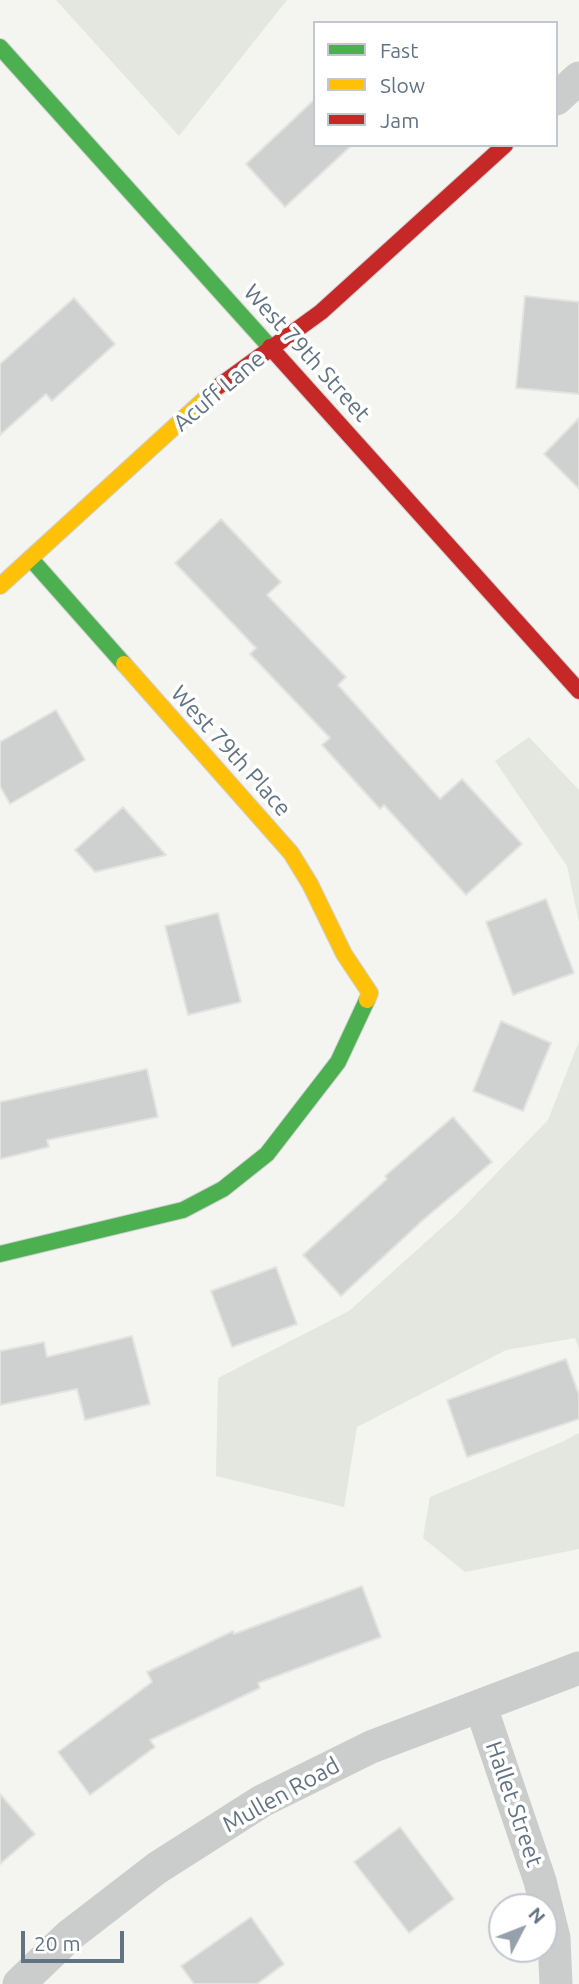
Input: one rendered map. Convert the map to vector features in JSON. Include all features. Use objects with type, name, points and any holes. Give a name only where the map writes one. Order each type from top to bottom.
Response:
[{"type":"street","name":"West 79th Street","points":[[0,47],[579,691]]},
{"type":"street","points":[[558,97],[579,78]]},
{"type":"street","name":"Acuff Lane","points":[[0,586],[220,385],[321,312],[503,147]]},
{"type":"street","name":"West 79th Place","points":[[0,1254],[183,1210],[223,1189],[267,1154],[338,1062],[370,993],[344,954],[310,884],[291,853],[31,559]]},
{"type":"street","name":"Mullen Road","points":[[19,1984],[70,1935],[157,1868],[262,1801],[371,1747],[579,1668]]},
{"type":"street","name":"Hallet Street","points":[[481,1707],[540,1881],[554,1938],[556,1984]]},
{"type":"shaded area","points":[[56,0],[287,0],[179,136]]},
{"type":"shaded area","points":[[529,737],[579,790],[579,922],[567,866],[495,761]]},
{"type":"shaded area","points":[[579,1041],[579,1349],[575,1338],[506,1350],[357,1427],[344,1507],[216,1476],[218,1378],[349,1311],[457,1214],[548,1120]]},
{"type":"shaded area","points":[[579,1433],[579,1549],[465,1572],[423,1538],[430,1497]]},
{"type":"building","points":[[313,101],[313,147],[350,147],[285,207],[246,164]]},
{"type":"building","points":[[525,296],[579,302],[579,394],[516,388]]},
{"type":"building","points":[[74,298],[115,344],[52,401],[46,394],[0,435],[0,364]]},
{"type":"building","points":[[579,418],[579,489],[544,454]]},
{"type":"building","points":[[221,519],[281,582],[267,595],[346,677],[338,685],[440,799],[462,779],[522,844],[466,895],[384,805],[380,809],[322,745],[330,738],[250,654],[256,648],[175,563]]},
{"type":"building","points":[[56,710],[85,760],[10,804],[0,786],[0,742]]},
{"type":"building","points":[[123,807],[166,855],[95,872],[75,850]]},
{"type":"building","points":[[546,899],[574,973],[513,995],[486,922]]},
{"type":"building","points":[[218,913],[241,1002],[188,1015],[165,926]]},
{"type":"building","points":[[501,1021],[551,1043],[523,1111],[473,1091]]},
{"type":"building","points":[[147,1069],[158,1117],[47,1140],[49,1147],[0,1159],[0,1102]]},
{"type":"building","points":[[453,1117],[492,1162],[423,1220],[341,1296],[303,1255],[387,1179],[385,1176]]},
{"type":"building","points":[[276,1267],[297,1324],[232,1347],[211,1291]]},
{"type":"building","points":[[132,1336],[150,1404],[85,1420],[77,1389],[0,1405],[0,1351],[44,1342],[47,1357]]},
{"type":"building","points":[[566,1359],[579,1395],[579,1419],[467,1457],[447,1400]]},
{"type":"building","points":[[362,1586],[381,1637],[258,1683],[260,1688],[150,1740],[155,1747],[90,1795],[58,1752],[152,1682],[147,1672],[233,1631],[234,1634]]},
{"type":"building","points":[[0,1794],[35,1834],[0,1864]]},
{"type":"building","points":[[400,1827],[454,1899],[409,1933],[354,1862]]},
{"type":"building","points":[[251,1917],[284,1964],[257,1984],[194,1984],[181,1966]]},
{"type":"traffic: fast","points":[[0,47],[270,347]]},
{"type":"traffic: fast","points":[[31,559],[124,664]]},
{"type":"traffic: fast","points":[[0,1254],[183,1210],[223,1189],[267,1154],[338,1062],[367,1000]]},
{"type":"traffic: slow","points":[[0,586],[219,386]]},
{"type":"traffic: slow","points":[[124,664],[291,853],[310,884],[344,954],[370,993],[367,1000]]},
{"type":"traffic: jam","points":[[219,386],[321,312],[503,147]]},
{"type":"traffic: jam","points":[[270,347],[579,691]]}]
